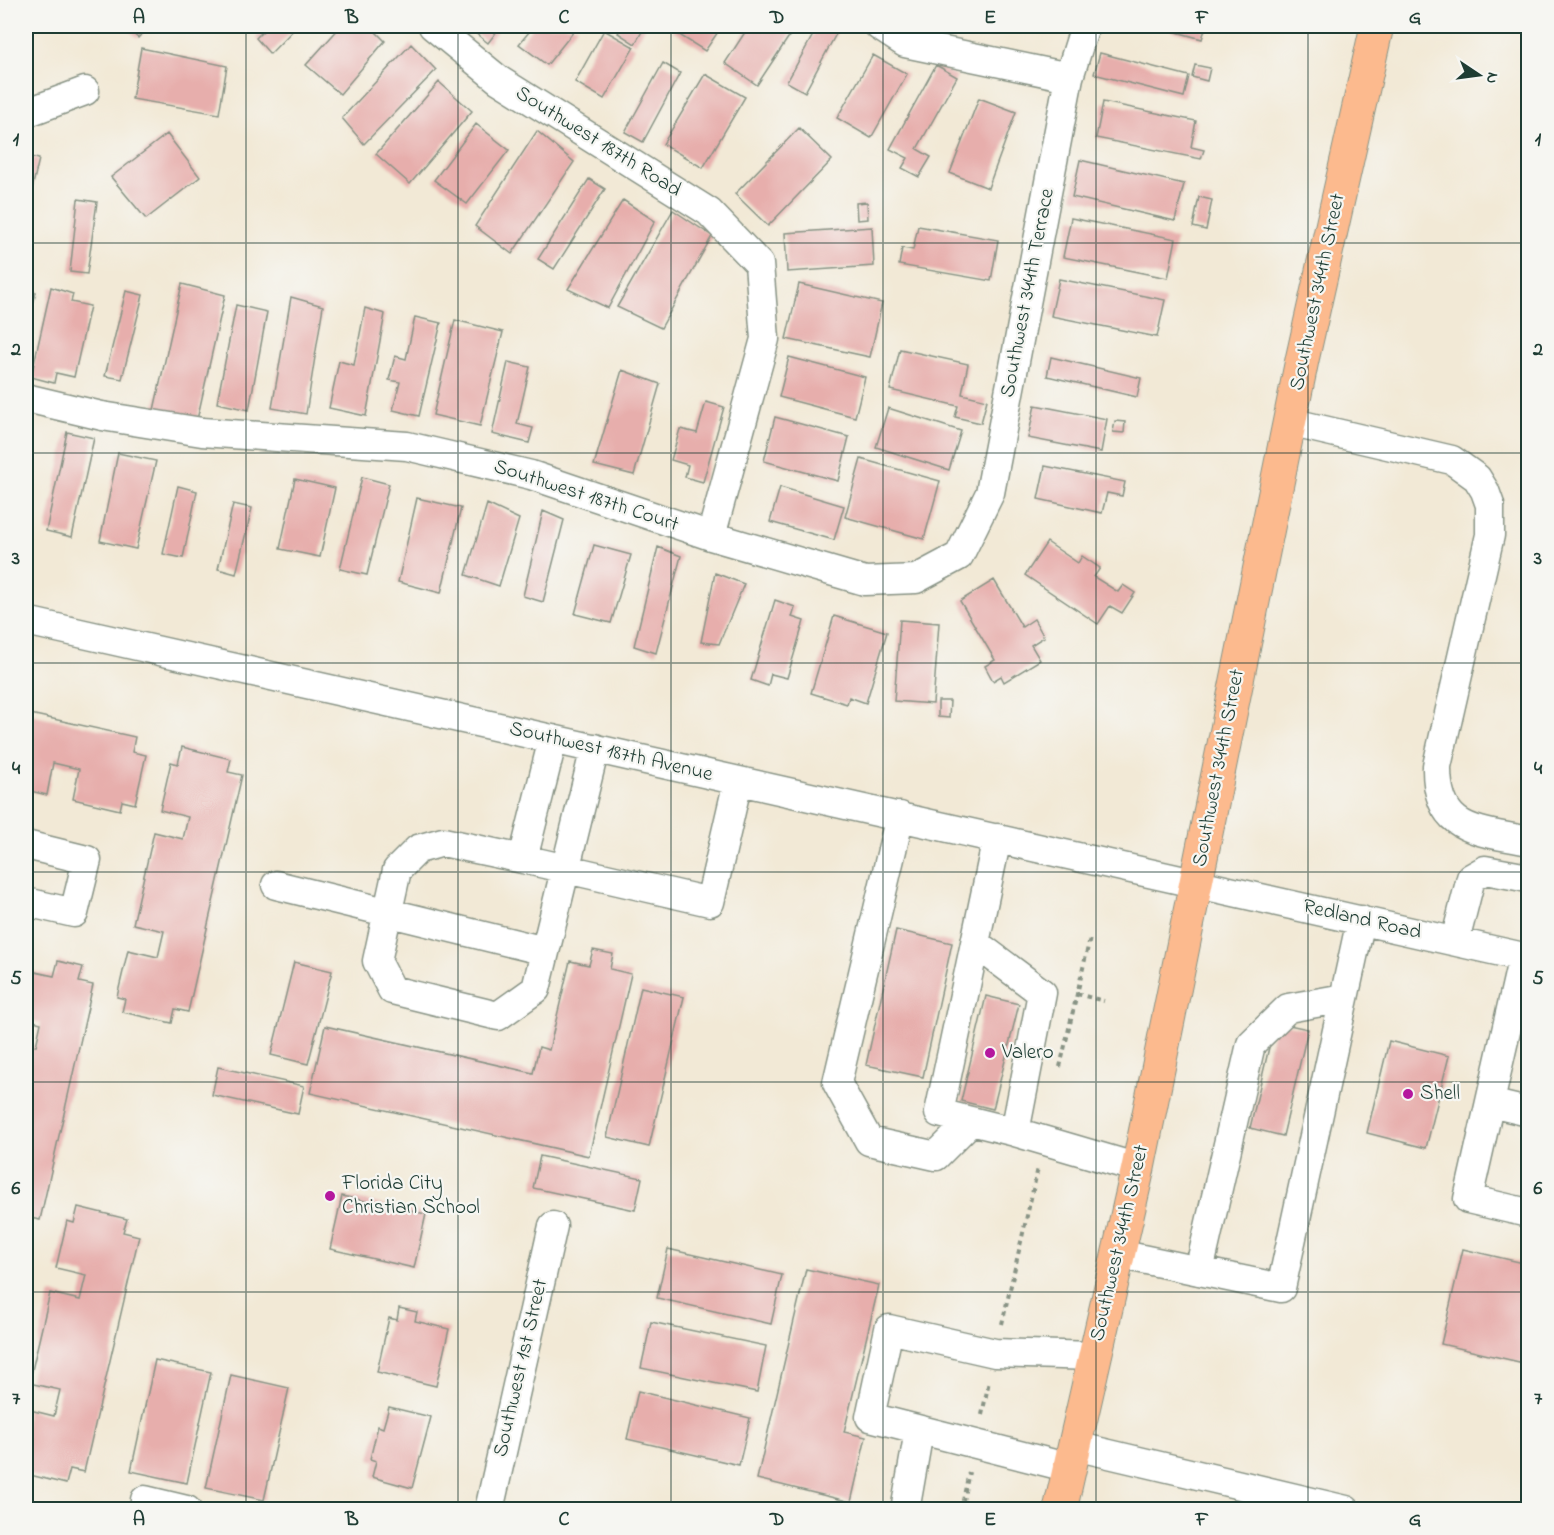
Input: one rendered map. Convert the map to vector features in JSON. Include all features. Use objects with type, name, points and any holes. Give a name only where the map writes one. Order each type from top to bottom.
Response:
[{"type":"main road","name":"Southwest 344th Street","points":[[1060,1509],[1138,1168],[1289,422],[1377,26]]},
{"type":"street","name":"Southwest 187th Road","points":[[433,26],[500,80],[709,212],[759,264],[765,339],[711,536]]},
{"type":"street","points":[[879,26],[905,43],[1069,77]]},
{"type":"street","name":"Southwest 344th Terrace","points":[[959,556],[990,493],[1069,77],[1085,26]]},
{"type":"street","points":[[26,113],[85,91]]},
{"type":"street","name":"Southwest 187th Court","points":[[26,398],[102,416],[202,432],[407,447],[531,475],[711,536],[865,581],[916,579],[959,556]]},
{"type":"street","points":[[1289,422],[1452,459],[1477,478],[1485,490],[1490,505],[1490,535],[1437,766],[1438,796],[1455,821],[1480,830],[1528,841]]},
{"type":"street","name":"Southwest 187th Avenue","points":[[26,621],[1196,883]]},
{"type":"street","points":[[523,859],[553,739]]},
{"type":"street","points":[[595,748],[563,870],[536,989],[498,1016],[392,990],[376,961],[397,870],[418,849],[443,842],[563,870],[710,902],[738,781]]},
{"type":"street","points":[[900,816],[837,1083],[869,1141],[936,1156],[971,1121]]},
{"type":"street","points":[[998,838],[939,1113],[1044,1140],[1138,1168]]},
{"type":"street","points":[[26,845],[87,860],[74,913],[26,902]]},
{"type":"street","points":[[1455,941],[1471,878],[1485,870],[1528,878]]},
{"type":"street","name":"Redland Road","points":[[1196,883],[1526,957]]},
{"type":"street","points":[[276,885],[545,951]]},
{"type":"street","points":[[1118,1254],[1281,1288],[1361,920]]},
{"type":"street","points":[[975,943],[1042,993],[1015,1132]]},
{"type":"street","points":[[1526,957],[1468,1199],[1528,1213]]},
{"type":"street","points":[[1199,1271],[1251,1044],[1288,1008],[1344,998]]},
{"type":"street","points":[[1490,1103],[1528,1112]]},
{"type":"street","name":"Southwest 1st Street","points":[[489,1509],[553,1226]]},
{"type":"street","points":[[1095,1356],[995,1353],[889,1329],[870,1417],[975,1446],[1072,1457],[1346,1509]]},
{"type":"street","points":[[906,1505],[919,1431]]},
{"type":"street","points":[[154,1504],[188,1509]]},
{"type":"path","points":[[1059,1073],[1090,938]]},
{"type":"path","points":[[1077,994],[1104,1000]]},
{"type":"path","points":[[961,1509],[1044,1140]]},
{"type":"building","points":[[124,26],[149,26],[138,38]]},
{"type":"building","points":[[268,26],[297,26],[270,54],[256,38]]},
{"type":"building","points":[[341,26],[370,26],[385,41],[340,94],[306,65]]},
{"type":"building","points":[[471,26],[501,26],[488,43],[469,28]]},
{"type":"building","points":[[534,26],[578,26],[547,65],[519,44]]},
{"type":"building","points":[[613,26],[645,26],[635,44],[618,33],[620,30]]},
{"type":"building","points":[[676,26],[722,26],[705,51],[673,31]]},
{"type":"building","points":[[749,26],[796,26],[757,85],[725,63]]},
{"type":"building","points":[[818,26],[825,26],[837,32],[805,92],[787,82]]},
{"type":"building","points":[[1155,26],[1206,26],[1202,39]]},
{"type":"building","points":[[604,30],[634,47],[604,99],[575,82]]},
{"type":"building","points":[[411,44],[436,70],[364,144],[342,118]]},
{"type":"building","points":[[141,48],[227,66],[219,114],[132,99]]},
{"type":"building","points":[[1100,53],[1189,76],[1184,97],[1094,74]]},
{"type":"building","points":[[873,55],[907,74],[871,138],[837,118]]},
{"type":"building","points":[[663,63],[680,73],[643,142],[625,132]]},
{"type":"building","points":[[936,65],[957,77],[917,149],[931,157],[919,177],[902,168],[908,158],[890,149]]},
{"type":"building","points":[[1195,65],[1210,68],[1207,81],[1192,77]]},
{"type":"building","points":[[705,74],[745,97],[703,168],[663,144]]},
{"type":"building","points":[[439,82],[472,111],[410,184],[376,154]]},
{"type":"building","points":[[979,98],[1016,112],[988,188],[950,173]]},
{"type":"building","points":[[1103,102],[1196,121],[1191,147],[1204,150],[1201,159],[1096,138]]},
{"type":"building","points":[[476,124],[509,150],[467,204],[434,180]]},
{"type":"building","points":[[799,128],[832,160],[768,226],[735,194]]},
{"type":"building","points":[[537,131],[574,162],[512,254],[475,226]]},
{"type":"building","points":[[167,134],[200,177],[146,219],[111,177]]},
{"type":"building","points":[[26,156],[39,159],[26,214]]},
{"type":"building","points":[[1080,160],[1184,184],[1175,221],[1072,197]]},
{"type":"building","points":[[589,179],[605,189],[554,269],[538,259]]},
{"type":"building","points":[[1199,197],[1212,200],[1206,230],[1193,227]]},
{"type":"building","points":[[78,199],[97,202],[87,274],[70,272]]},
{"type":"building","points":[[623,200],[655,221],[608,308],[568,289]]},
{"type":"building","points":[[867,202],[868,219],[857,220],[856,203]]},
{"type":"building","points":[[673,210],[712,236],[661,328],[617,307]]},
{"type":"building","points":[[1071,218],[1176,239],[1168,278],[1063,257]]},
{"type":"building","points":[[918,226],[998,240],[991,281],[899,265],[902,248],[913,250]]},
{"type":"building","points":[[872,227],[874,266],[787,272],[785,233]]},
{"type":"building","points":[[1059,279],[1165,300],[1157,337],[1051,316]]},
{"type":"building","points":[[182,284],[225,295],[197,420],[154,410]]},
{"type":"building","points":[[799,284],[882,303],[870,357],[786,339]]},
{"type":"building","points":[[51,287],[73,294],[71,302],[90,306],[74,377],[56,373],[54,383],[31,377]]},
{"type":"building","points":[[26,289],[36,292],[26,333]]},
{"type":"building","points":[[126,291],[143,295],[122,379],[105,376]]},
{"type":"building","points":[[291,297],[323,306],[306,414],[272,408]]},
{"type":"building","points":[[236,305],[267,312],[249,410],[217,403]]},
{"type":"building","points":[[365,308],[385,314],[366,416],[329,408],[339,361],[354,365]]},
{"type":"building","points":[[415,317],[441,323],[419,416],[393,410],[400,382],[389,380],[395,356],[406,359]]},
{"type":"building","points":[[455,320],[503,332],[480,426],[433,415]]},
{"type":"building","points":[[900,349],[968,364],[962,394],[987,400],[981,423],[955,417],[958,406],[890,390]]},
{"type":"building","points":[[789,357],[865,377],[855,417],[779,397]]},
{"type":"building","points":[[1051,357],[1141,378],[1137,397],[1047,376]]},
{"type":"building","points":[[508,362],[530,367],[517,424],[533,428],[529,443],[492,434]]},
{"type":"building","points":[[622,370],[660,384],[634,475],[594,465]]},
{"type":"building","points":[[706,402],[724,407],[703,482],[685,477],[688,465],[671,460],[680,429],[697,433]]},
{"type":"building","points":[[1035,405],[1107,419],[1101,452],[1028,438]]},
{"type":"building","points":[[888,408],[961,431],[949,470],[876,447]]},
{"type":"building","points":[[775,417],[849,437],[838,481],[764,461]]},
{"type":"building","points":[[1115,421],[1125,422],[1124,433],[1113,432]]},
{"type":"building","points":[[67,432],[94,438],[72,537],[46,531]]},
{"type":"building","points":[[118,453],[156,461],[136,549],[100,541]]},
{"type":"building","points":[[861,459],[940,481],[924,539],[845,517]]},
{"type":"building","points":[[1045,466],[1125,482],[1122,496],[1107,493],[1102,513],[1038,499]]},
{"type":"building","points":[[362,477],[389,484],[367,575],[340,569]]},
{"type":"building","points":[[295,479],[335,488],[320,557],[280,549]]},
{"type":"building","points":[[178,486],[197,491],[183,558],[163,554]]},
{"type":"building","points":[[780,487],[844,506],[834,540],[770,522]]},
{"type":"building","points":[[417,498],[461,508],[441,593],[398,582]]},
{"type":"building","points":[[233,504],[252,508],[236,574],[218,569]]},
{"type":"building","points":[[487,504],[519,519],[499,586],[466,575]]},
{"type":"building","points":[[543,511],[564,520],[543,602],[523,596]]},
{"type":"building","points":[[1047,542],[1078,563],[1082,556],[1100,568],[1094,577],[1118,592],[1123,585],[1135,593],[1122,613],[1110,606],[1098,624],[1025,575]]},
{"type":"building","points":[[594,545],[631,555],[611,623],[575,614]]},
{"type":"building","points":[[658,547],[681,556],[656,653],[634,646]]},
{"type":"building","points":[[715,573],[744,584],[719,644],[701,642]]},
{"type":"building","points":[[994,580],[1022,627],[1034,619],[1044,637],[1031,645],[1040,660],[1004,682],[1001,676],[993,681],[985,666],[995,660],[960,601]]},
{"type":"building","points":[[775,600],[795,607],[792,617],[804,621],[787,678],[771,674],[768,686],[751,680]]},
{"type":"building","points":[[834,616],[887,632],[866,703],[849,697],[847,704],[811,693]]},
{"type":"building","points":[[900,620],[939,623],[933,704],[894,701]]},
{"type":"building","points":[[938,701],[950,701],[949,718],[938,717]]},
{"type":"building","points":[[26,713],[135,737],[132,752],[146,755],[135,804],[122,801],[120,810],[73,799],[79,769],[53,763],[47,795],[26,790]]},
{"type":"building","points":[[182,747],[231,759],[228,772],[242,775],[188,1012],[175,1009],[172,1023],[122,1012],[125,999],[117,997],[128,950],[158,957],[164,931],[133,924],[154,832],[183,839],[188,817],[160,810],[171,762],[178,764]]},
{"type":"building","points":[[896,930],[952,943],[923,1077],[866,1065]]},
{"type":"building","points":[[593,950],[613,954],[610,969],[631,974],[589,1156],[310,1093],[325,1026],[533,1073],[539,1047],[549,1050],[570,961],[589,965]]},
{"type":"building","points":[[58,961],[83,967],[79,982],[93,985],[40,1220],[26,1217],[26,1044],[36,1046],[41,1023],[26,1019],[26,970],[54,976]]},
{"type":"building","points":[[294,962],[332,971],[308,1064],[271,1055]]},
{"type":"building","points":[[641,987],[684,997],[649,1147],[607,1137]]},
{"type":"building","name":"Valero","points":[[986,996],[1019,1004],[993,1109],[961,1101]]},
{"type":"building","points":[[1275,1022],[1308,1029],[1283,1136],[1250,1128]]},
{"type":"building","name":"Shell","points":[[1389,1041],[1449,1056],[1426,1148],[1367,1133]]},
{"type":"building","points":[[218,1067],[304,1086],[298,1114],[212,1095]]},
{"type":"building","points":[[540,1156],[642,1178],[635,1210],[533,1188]]},
{"type":"building","points":[[342,1196],[426,1214],[414,1268],[330,1249]]},
{"type":"building","points":[[78,1207],[127,1219],[123,1232],[139,1236],[84,1472],[70,1469],[66,1484],[26,1474],[26,1409],[54,1416],[60,1390],[29,1383],[50,1293],[80,1300],[86,1275],[56,1268],[67,1221],[74,1223]]},
{"type":"building","points":[[668,1249],[782,1275],[771,1324],[657,1298]]},
{"type":"building","points":[[1463,1249],[1528,1264],[1528,1364],[1441,1344]]},
{"type":"building","points":[[806,1269],[879,1285],[844,1432],[866,1437],[851,1502],[757,1479]]},
{"type":"building","points":[[399,1308],[417,1312],[415,1321],[449,1329],[436,1386],[377,1372],[389,1318],[397,1320]]},
{"type":"building","points":[[651,1322],[766,1346],[757,1392],[641,1368]]},
{"type":"building","points":[[155,1360],[211,1372],[187,1483],[131,1471]]},
{"type":"building","points":[[231,1375],[289,1388],[264,1500],[206,1488]]},
{"type":"building","points":[[638,1391],[750,1418],[739,1465],[627,1439]]},
{"type":"building","points":[[389,1407],[431,1417],[412,1488],[372,1477],[376,1461],[370,1459],[378,1426],[383,1428]]},
{"type":"place","name":"Valero","points":[[990,1053]]},
{"type":"place","name":"Shell","points":[[1408,1094]]},
{"type":"place","name":"Florida City Christian School","points":[[330,1196]]}]
